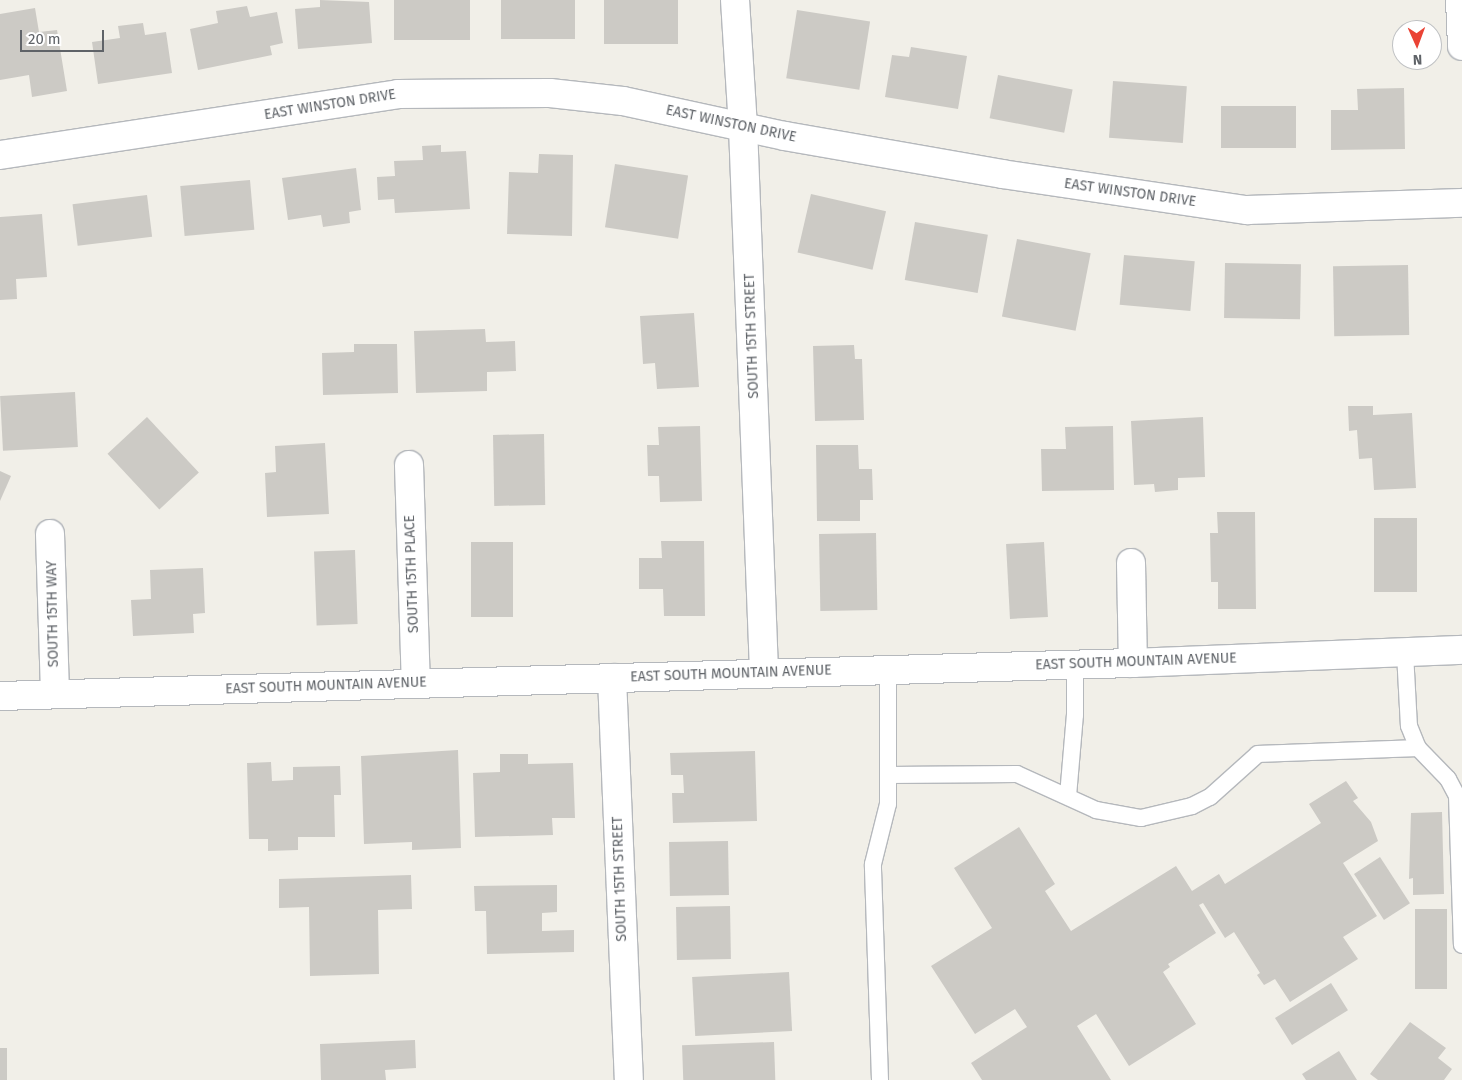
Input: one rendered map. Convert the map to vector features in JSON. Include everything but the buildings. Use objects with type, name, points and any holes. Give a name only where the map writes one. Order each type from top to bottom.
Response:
[{"type":"street","name":"SOUTH 15TH STREET","points":[[735,0],[743,127],[764,672]]},
{"type":"street","points":[[1460,0],[1462,46]]},
{"type":"street","name":"EAST WINSTON DRIVE","points":[[0,156],[398,94],[550,93],[623,101],[743,127],[1002,174],[1247,210],[1462,203]]},
{"type":"street","name":"SOUTH 15TH PLACE","points":[[409,464],[416,684]]},
{"type":"street","name":"SOUTH 15TH WAY","points":[[50,534],[54,694]]},
{"type":"street","points":[[1130,564],[1133,663]]},
{"type":"street","name":"EAST SOUTH MOUNTAIN AVENUE","points":[[0,696],[764,672],[1075,665],[1462,650]]},
{"type":"street","name":"SOUTH 15TH STREET","points":[[612,678],[629,1080]]},
{"type":"lane","points":[[1405,653],[1409,726],[1418,748],[1448,779],[1457,796],[1462,945]]},
{"type":"lane","points":[[1068,796],[1076,715],[1075,665]]},
{"type":"lane","points":[[880,1080],[873,864],[888,804],[888,670]]},
{"type":"lane","points":[[888,775],[1017,774],[1096,810],[1141,818],[1192,806],[1210,797],[1258,754],[1418,748]]}]
